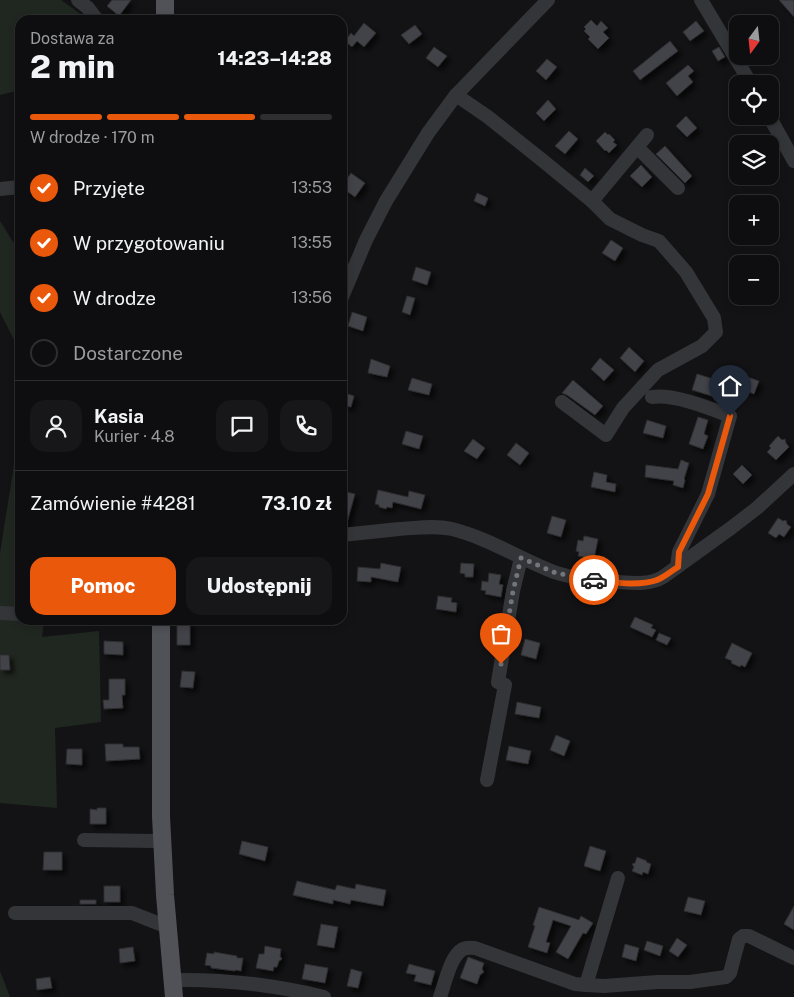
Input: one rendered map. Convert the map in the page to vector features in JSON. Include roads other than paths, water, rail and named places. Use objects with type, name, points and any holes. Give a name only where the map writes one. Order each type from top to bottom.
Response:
[{"type":"main road","points":[[165,0],[165,15]]},
{"type":"main road","points":[[161,625],[161,816],[167,925],[173,989]]},
{"type":"street","points":[[78,0],[93,15]]},
{"type":"street","points":[[347,286],[366,240],[386,201],[428,133],[456,95],[548,0]]},
{"type":"street","points":[[701,0],[746,75]]},
{"type":"street","points":[[456,95],[488,116],[610,218],[642,235],[659,241],[686,272],[714,318],[716,332],[702,346],[658,370],[623,408],[606,435],[562,402]]},
{"type":"street","points":[[774,125],[794,161]]},
{"type":"street","points":[[592,201],[647,135]]},
{"type":"street","points":[[637,147],[678,188]]},
{"type":"street","points":[[0,189],[15,188]]},
{"type":"street","points":[[652,397],[661,396],[696,404],[730,416],[708,494],[679,552],[678,567]]},
{"type":"street","points":[[347,535],[418,528],[443,528],[478,538],[556,573],[599,581],[623,583],[651,582],[659,580],[731,528],[757,508],[794,474]]},
{"type":"street","points":[[487,780],[505,685],[498,682],[513,591],[521,558]]},
{"type":"street","points":[[0,613],[15,614]]},
{"type":"street","points":[[84,840],[155,841],[162,839]]},
{"type":"street","points":[[586,985],[618,878]]},
{"type":"street","points":[[15,913],[132,913],[167,925]]},
{"type":"street","points":[[440,997],[451,964],[465,948],[475,948],[575,984],[604,986],[690,982],[726,977],[730,972],[739,938],[743,936],[749,936],[794,958]]},
{"type":"street","points":[[173,989],[194,980],[228,982],[304,992],[324,997]]}]
